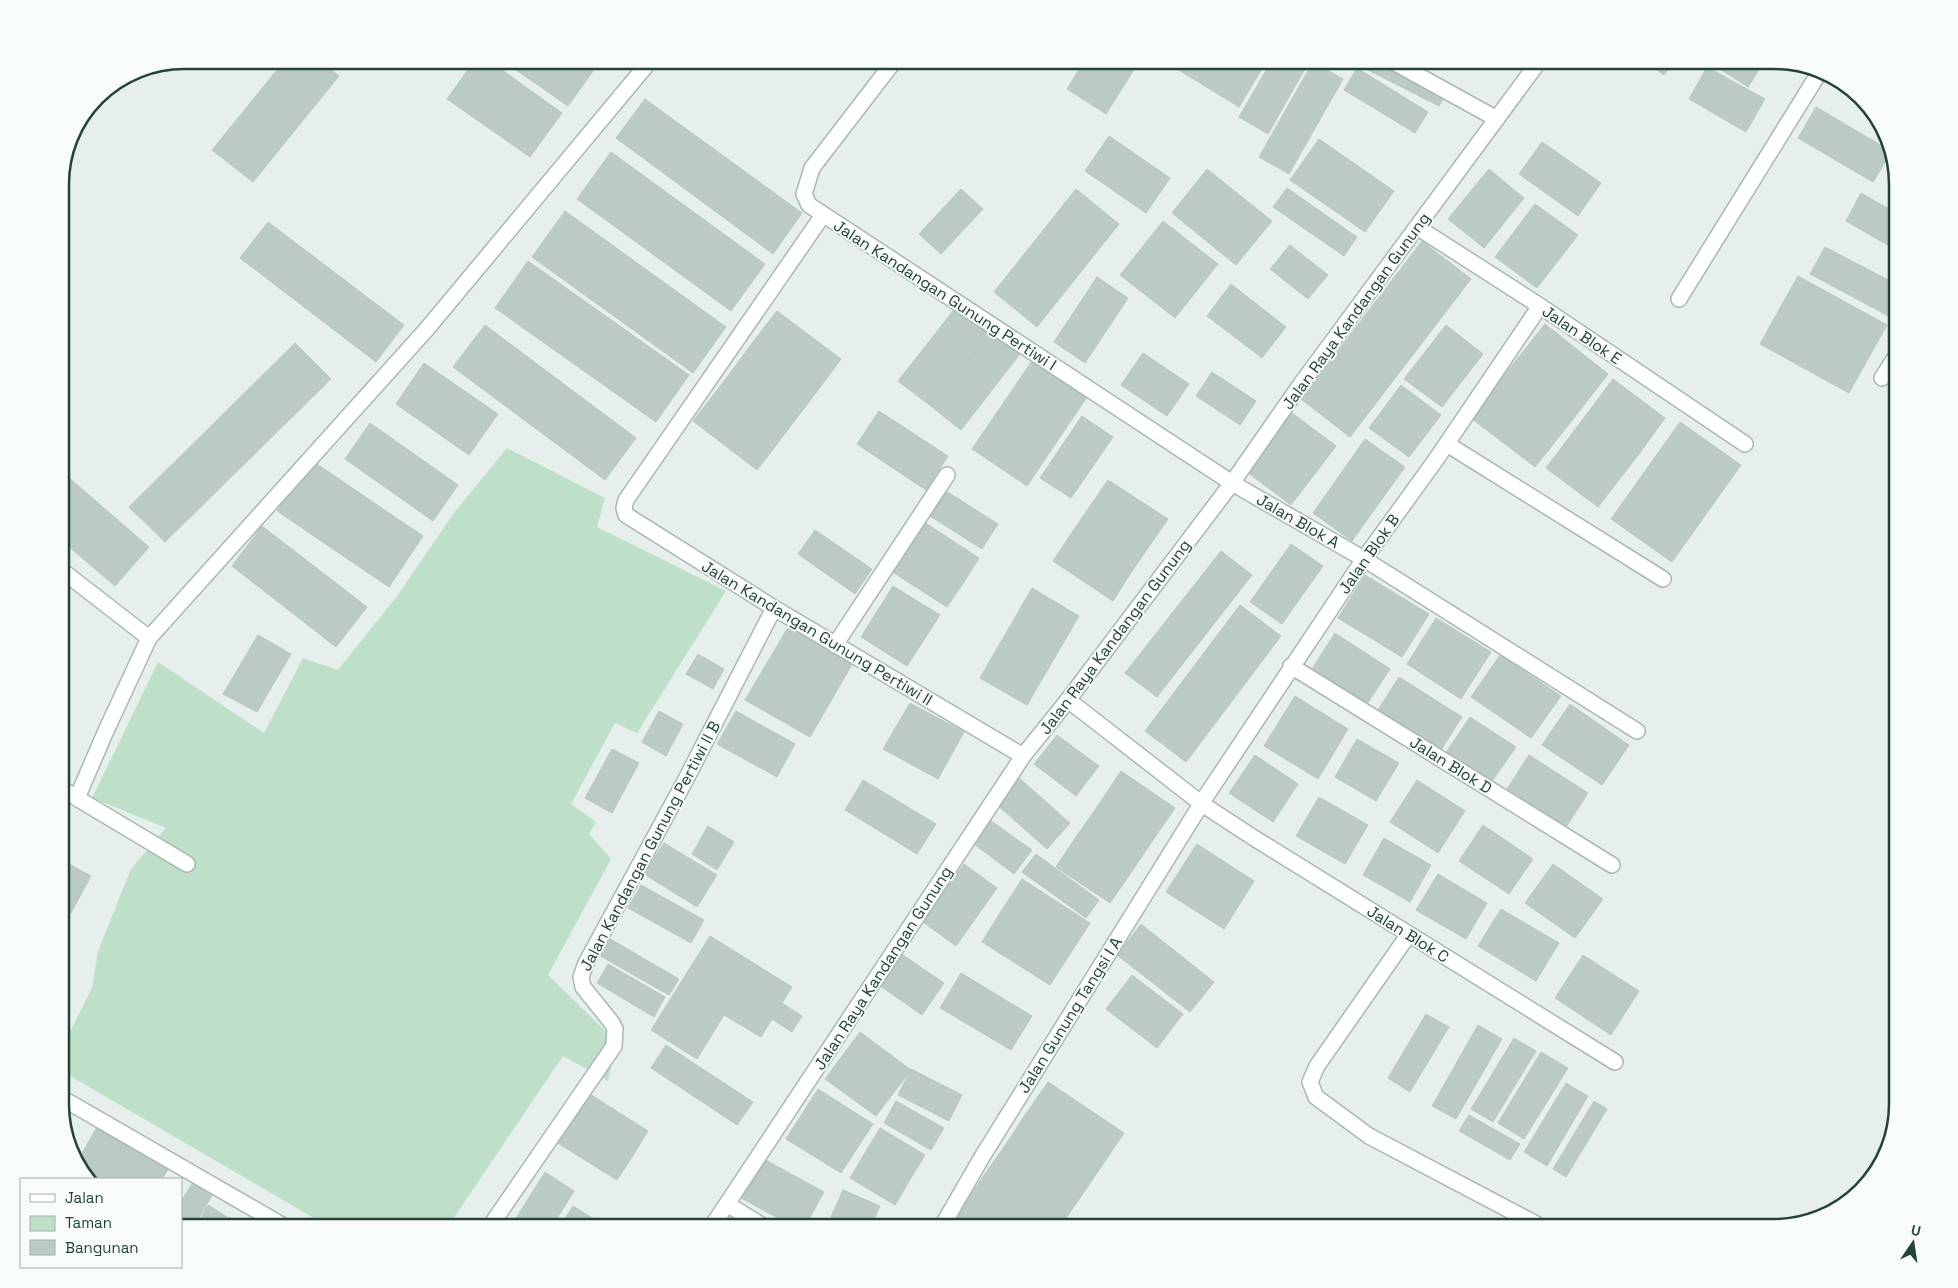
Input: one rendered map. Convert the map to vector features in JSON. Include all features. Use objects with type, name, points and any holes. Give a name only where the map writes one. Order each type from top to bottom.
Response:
[{"type":"street","points":[[77,798],[149,638],[426,330],[644,69]]},
{"type":"street","points":[[823,215],[809,205],[804,194],[812,168],[888,69]]},
{"type":"street","points":[[1406,69],[1497,119]]},
{"type":"street","name":"Jalan Raya Kandangan Gunung","points":[[717,1219],[1023,756],[1068,700],[1232,483],[1302,384],[1533,69]]},
{"type":"street","points":[[1679,299],[1815,77]]},
{"type":"street","name":"Jalan Kandangan Gunung Pertiwi I","points":[[626,500],[823,215],[1232,483]]},
{"type":"street","name":"Jalan Blok E","points":[[1417,227],[1540,306],[1745,444]]},
{"type":"street","name":"Jalan Blok B","points":[[1202,804],[1291,666],[1364,559],[1447,444],[1540,306]]},
{"type":"street","points":[[1882,378],[1889,367]]},
{"type":"street","points":[[1447,444],[1663,579]]},
{"type":"street","points":[[834,645],[947,475]]},
{"type":"street","name":"Jalan Blok A","points":[[1232,483],[1364,559]]},
{"type":"street","name":"Jalan Kandangan Gunung Pertiwi II","points":[[626,500],[624,508],[626,515],[834,645],[1023,756]]},
{"type":"street","points":[[1364,559],[1638,732]]},
{"type":"street","points":[[69,576],[149,638]]},
{"type":"street","name":"Jalan Kandangan Gunung Pertiwi II B","points":[[495,1219],[614,1046],[615,1029],[612,1023],[583,987],[581,978],[586,963],[684,783],[774,608]]},
{"type":"street","name":"Jalan Blok D","points":[[1291,666],[1612,865]]},
{"type":"street","name":"Jalan Blok C","points":[[1068,700],[1202,804],[1262,844],[1615,1062]]},
{"type":"street","points":[[69,793],[187,864]]},
{"type":"street","name":"Jalan Gunung Tangsi I A","points":[[946,1219],[982,1157],[1202,804]]},
{"type":"street","points":[[1408,934],[1317,1066],[1310,1082],[1316,1097],[1370,1136],[1527,1219]]},
{"type":"street","points":[[69,1102],[271,1219]]},
{"type":"street","points":[[727,1204],[751,1219]]},
{"type":"green space","points":[[507,448],[605,498],[597,527],[726,591],[637,733],[615,723],[571,804],[596,822],[589,834],[611,859],[548,975],[617,1042],[608,1081],[563,1056],[453,1219],[316,1219],[69,1075],[69,1034],[92,988],[98,951],[131,869],[166,828],[92,798],[158,662],[264,733],[303,658],[338,670],[397,596],[454,513]]},
{"type":"building","points":[[278,69],[330,69],[339,76],[253,182],[212,150]]},
{"type":"building","points":[[469,69],[501,69],[562,113],[530,157],[447,99]]},
{"type":"building","points":[[515,69],[594,69],[568,106]]},
{"type":"building","points":[[1079,69],[1134,69],[1106,114],[1067,89]]},
{"type":"building","points":[[1177,69],[1215,69],[1205,86]]},
{"type":"building","points":[[1215,69],[1262,69],[1239,107],[1205,86]]},
{"type":"building","points":[[1267,69],[1305,69],[1268,134],[1239,117]]},
{"type":"building","points":[[1309,69],[1325,69],[1343,79],[1289,174],[1259,157]]},
{"type":"building","points":[[1356,69],[1359,69],[1428,112],[1415,133],[1344,90]]},
{"type":"building","points":[[1366,69],[1402,69],[1447,92],[1439,106]]},
{"type":"building","points":[[1656,69],[1668,69],[1664,75]]},
{"type":"building","points":[[1706,69],[1711,69],[1765,99],[1746,132],[1689,99]]},
{"type":"building","points":[[1720,69],[1759,69],[1748,87]]},
{"type":"building","points":[[645,99],[802,213],[773,254],[616,138]]},
{"type":"building","points":[[1816,107],[1883,146],[1887,160],[1873,182],[1798,138]]},
{"type":"building","points":[[1109,136],[1170,178],[1146,213],[1085,171]]},
{"type":"building","points":[[1319,139],[1394,191],[1365,232],[1290,180]]},
{"type":"building","points":[[1542,142],[1601,183],[1578,216],[1519,174]]},
{"type":"building","points":[[611,152],[765,264],[731,311],[577,199]]},
{"type":"building","points":[[1207,169],[1272,221],[1236,265],[1172,213]]},
{"type":"building","points":[[1489,169],[1524,198],[1484,248],[1448,219]]},
{"type":"building","points":[[1287,188],[1357,237],[1344,256],[1273,207]]},
{"type":"building","points":[[961,189],[983,209],[941,254],[919,234]]},
{"type":"building","points":[[1076,189],[1119,224],[1037,327],[994,292]]},
{"type":"building","points":[[1861,193],[1889,209],[1889,246],[1846,221]]},
{"type":"building","points":[[1535,204],[1578,235],[1537,288],[1495,257]]},
{"type":"building","points":[[565,211],[726,327],[693,373],[532,257]]},
{"type":"building","points":[[1163,221],[1218,264],[1175,318],[1120,275]]},
{"type":"building","points":[[268,222],[404,325],[376,362],[240,258]]},
{"type":"building","points":[[1422,241],[1471,279],[1350,437],[1301,399]]},
{"type":"building","points":[[1290,245],[1328,275],[1308,299],[1270,269]]},
{"type":"building","points":[[1825,247],[1889,280],[1889,316],[1810,274]]},
{"type":"building","points":[[528,261],[689,375],[656,422],[495,308]]},
{"type":"building","points":[[1798,276],[1887,325],[1864,366],[1775,317]]},
{"type":"building","points":[[1097,277],[1128,298],[1085,363],[1054,342]]},
{"type":"building","points":[[1231,284],[1286,327],[1262,358],[1207,316]]},
{"type":"building","points":[[957,306],[991,332],[932,407],[898,381]]},
{"type":"building","points":[[777,311],[841,359],[821,386],[756,338]]},
{"type":"building","points":[[1775,317],[1864,366],[1849,393],[1760,344]]},
{"type":"building","points":[[1545,324],[1608,374],[1570,423],[1506,373]]},
{"type":"building","points":[[485,325],[636,438],[605,480],[453,367]]},
{"type":"building","points":[[1446,325],[1483,354],[1442,407],[1404,379]]},
{"type":"building","points":[[991,332],[1020,354],[961,430],[932,407]]},
{"type":"building","points":[[756,338],[821,386],[789,428],[725,380]]},
{"type":"building","points":[[295,343],[331,379],[165,542],[129,507]]},
{"type":"building","points":[[1143,353],[1189,384],[1167,416],[1121,385]]},
{"type":"building","points":[[1036,355],[1091,391],[1027,486],[972,449]]},
{"type":"building","points":[[424,363],[498,414],[469,455],[396,404]]},
{"type":"building","points":[[1212,372],[1256,401],[1240,425],[1196,396]]},
{"type":"building","points":[[1506,373],[1570,423],[1535,467],[1471,418]]},
{"type":"building","points":[[1613,379],[1665,418],[1639,454],[1586,415]]},
{"type":"building","points":[[725,380],[789,428],[771,452],[707,403]]},
{"type":"building","points":[[1401,385],[1441,415],[1409,457],[1369,428]]},
{"type":"building","points":[[707,403],[771,452],[757,470],[693,421]]},
{"type":"building","points":[[879,411],[948,456],[926,490],[857,444]]},
{"type":"building","points":[[1292,413],[1336,446],[1291,505],[1247,472]]},
{"type":"building","points":[[1586,415],[1639,454],[1598,507],[1546,468]]},
{"type":"building","points":[[1082,416],[1113,437],[1071,498],[1040,478]]},
{"type":"building","points":[[1680,422],[1741,465],[1709,510],[1648,467]]},
{"type":"building","points":[[370,423],[458,485],[433,521],[345,459]]},
{"type":"building","points":[[1365,439],[1405,467],[1352,541],[1313,513]]},
{"type":"building","points":[[311,460],[423,536],[389,587],[277,511]]},
{"type":"building","points":[[1648,467],[1709,510],[1672,562],[1611,519]]},
{"type":"building","points":[[69,478],[149,547],[115,586],[69,547]]},
{"type":"building","points":[[1108,480],[1168,519],[1132,571],[1073,531]]},
{"type":"building","points":[[946,491],[998,524],[982,549],[930,516]]},
{"type":"building","points":[[924,522],[979,558],[964,582],[908,545]]},
{"type":"building","points":[[262,526],[367,607],[336,647],[232,566]]},
{"type":"building","points":[[815,530],[872,569],[855,594],[798,554]]},
{"type":"building","points":[[1073,531],[1132,571],[1113,601],[1053,561]]},
{"type":"building","points":[[1291,544],[1323,566],[1282,624],[1250,602]]},
{"type":"building","points":[[908,545],[964,582],[947,607],[891,571]]},
{"type":"building","points":[[1221,551],[1252,575],[1157,697],[1125,673]]},
{"type":"building","points":[[1365,575],[1429,614],[1402,657],[1338,618]]},
{"type":"building","points":[[893,586],[940,615],[907,666],[861,637]]},
{"type":"building","points":[[1032,588],[1079,616],[1027,705],[980,678]]},
{"type":"building","points":[[1240,605],[1281,636],[1186,762],[1145,731]]},
{"type":"building","points":[[1436,618],[1491,652],[1461,699],[1407,664]]},
{"type":"building","points":[[790,624],[854,661],[810,737],[745,700]]},
{"type":"building","points":[[1335,633],[1390,669],[1367,704],[1312,669]]},
{"type":"building","points":[[258,635],[291,654],[257,712],[223,694]]},
{"type":"building","points":[[698,654],[724,669],[713,689],[686,674]]},
{"type":"building","points":[[1500,655],[1561,696],[1531,738],[1471,697]]},
{"type":"building","points":[[1399,677],[1462,717],[1441,750],[1378,710]]},
{"type":"building","points":[[1295,696],[1348,729],[1318,779],[1264,746]]},
{"type":"building","points":[[910,703],[964,732],[938,779],[883,749]]},
{"type":"building","points":[[1570,704],[1629,745],[1602,785],[1542,745]]},
{"type":"building","points":[[659,711],[683,724],[666,756],[642,742]]},
{"type":"building","points":[[736,711],[795,744],[777,777],[717,744]]},
{"type":"building","points":[[1470,717],[1516,747],[1490,784],[1445,754]]},
{"type":"building","points":[[1057,735],[1099,766],[1076,796],[1034,764]]},
{"type":"building","points":[[1357,739],[1399,763],[1376,801],[1335,777]]},
{"type":"building","points":[[612,749],[639,763],[612,813],[585,798]]},
{"type":"building","points":[[1255,755],[1298,784],[1273,822],[1229,793]]},
{"type":"building","points":[[1529,755],[1588,793],[1566,827],[1507,789]]},
{"type":"building","points":[[1121,771],[1175,808],[1151,843],[1097,807]]},
{"type":"building","points":[[1018,777],[1070,823],[1047,849],[995,803]]},
{"type":"building","points":[[863,780],[936,824],[917,854],[845,810]]},
{"type":"building","points":[[1417,780],[1465,811],[1438,853],[1390,822]]},
{"type":"building","points":[[1319,797],[1368,825],[1345,864],[1296,836]]},
{"type":"building","points":[[1097,807],[1151,843],[1130,874],[1076,837]]},
{"type":"building","points":[[987,818],[1032,850],[1014,874],[970,841]]},
{"type":"building","points":[[1483,825],[1533,859],[1509,894],[1459,861]]},
{"type":"building","points":[[708,826],[734,842],[717,870],[692,854]]},
{"type":"building","points":[[1076,837],[1130,874],[1110,903],[1056,867]]},
{"type":"building","points":[[1384,838],[1431,865],[1410,902],[1363,875]]},
{"type":"building","points":[[664,843],[717,875],[697,907],[644,874]]},
{"type":"building","points":[[1197,844],[1254,881],[1224,929],[1166,892]]},
{"type":"building","points":[[1036,854],[1099,900],[1086,918],[1022,872]]},
{"type":"building","points":[[69,864],[91,876],[69,916]]},
{"type":"building","points":[[964,864],[997,888],[956,946],[923,922]]},
{"type":"building","points":[[1553,864],[1603,899],[1575,938],[1525,903]]},
{"type":"building","points":[[1438,874],[1487,903],[1466,939],[1416,910]]},
{"type":"building","points":[[1022,879],[1090,923],[1068,957],[1000,913]]},
{"type":"building","points":[[641,885],[704,920],[691,943],[628,908]]},
{"type":"building","points":[[1501,909],[1559,943],[1536,981],[1478,946]]},
{"type":"building","points":[[1000,913],[1068,957],[1050,985],[982,942]]},
{"type":"building","points":[[1141,924],[1214,982],[1190,1012],[1117,955]]},
{"type":"building","points":[[710,936],[792,987],[782,1003],[802,1016],[792,1032],[772,1019],[761,1037],[724,1015],[697,1059],[651,1030]]},
{"type":"building","points":[[607,937],[679,979],[669,995],[597,954]]},
{"type":"building","points":[[897,951],[944,983],[922,1015],[876,983]]},
{"type":"building","points":[[1583,955],[1639,991],[1611,1035],[1555,998]]},
{"type":"building","points":[[608,964],[665,997],[654,1017],[597,983]]},
{"type":"building","points":[[961,973],[1032,1016],[1011,1050],[940,1008]]},
{"type":"building","points":[[1132,975],[1183,1014],[1157,1048],[1106,1009]]},
{"type":"building","points":[[1426,1014],[1449,1027],[1410,1092],[1388,1078]]},
{"type":"building","points":[[1478,1025],[1502,1039],[1456,1119],[1432,1106]]},
{"type":"building","points":[[860,1032],[911,1070],[876,1116],[825,1079]]},
{"type":"building","points":[[1514,1038],[1536,1051],[1493,1122],[1471,1109]]},
{"type":"building","points":[[666,1045],[753,1102],[737,1125],[651,1068]]},
{"type":"building","points":[[1541,1052],[1568,1068],[1524,1139],[1498,1123]]},
{"type":"building","points":[[911,1069],[962,1095],[949,1121],[898,1095]]},
{"type":"building","points":[[1048,1082],[1124,1133],[1099,1170],[1023,1118]]},
{"type":"building","points":[[1566,1083],[1588,1096],[1547,1166],[1524,1152]]},
{"type":"building","points":[[818,1089],[873,1124],[841,1173],[786,1139]]},
{"type":"building","points":[[588,1093],[648,1131],[632,1157],[572,1118]]},
{"type":"building","points":[[896,1101],[944,1128],[931,1150],[884,1123]]},
{"type":"building","points":[[1594,1101],[1607,1109],[1566,1177],[1553,1169]]},
{"type":"building","points":[[1469,1115],[1520,1144],[1510,1160],[1459,1131]]},
{"type":"building","points":[[572,1118],[632,1157],[617,1180],[556,1142]]},
{"type":"building","points":[[1023,1118],[1099,1170],[1082,1195],[1006,1144]]},
{"type":"building","points":[[97,1127],[124,1143],[104,1178],[96,1178],[81,1155]]},
{"type":"building","points":[[880,1128],[925,1155],[911,1178],[866,1151]]},
{"type":"building","points":[[124,1143],[147,1155],[134,1178],[104,1178]]},
{"type":"building","points":[[1006,1144],[1082,1195],[1065,1219],[1037,1219],[980,1181]]},
{"type":"building","points":[[866,1151],[911,1178],[895,1205],[850,1178]]},
{"type":"building","points":[[147,1155],[169,1168],[163,1178],[134,1178]]},
{"type":"building","points":[[762,1158],[824,1192],[809,1219],[780,1219],[741,1198]]},
{"type":"building","points":[[545,1172],[574,1191],[557,1219],[516,1219]]},
{"type":"building","points":[[194,1181],[214,1192],[198,1219],[182,1219],[182,1199]]},
{"type":"building","points":[[980,1181],[1037,1219],[959,1219],[956,1217]]},
{"type":"building","points":[[843,1190],[880,1206],[874,1219],[835,1219],[831,1217]]},
{"type":"building","points":[[208,1205],[227,1217],[226,1219],[200,1219]]},
{"type":"building","points":[[573,1206],[594,1219],[565,1219]]}]
